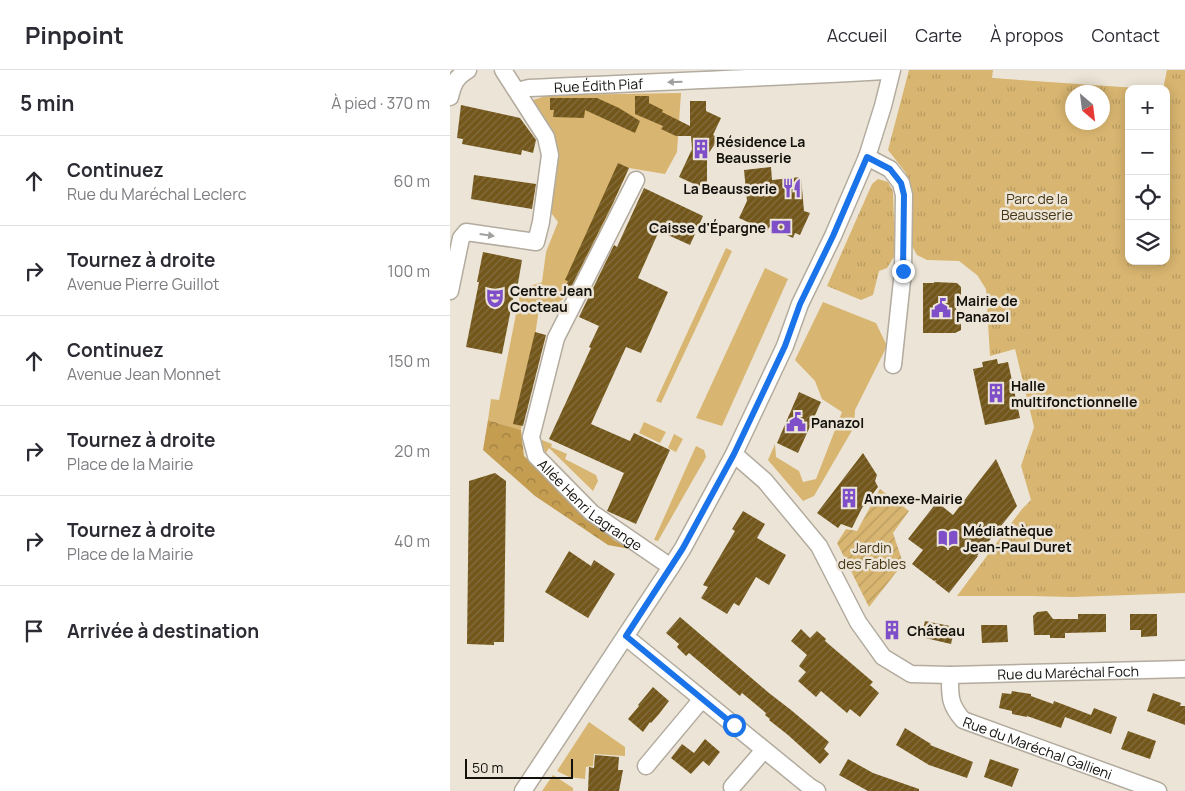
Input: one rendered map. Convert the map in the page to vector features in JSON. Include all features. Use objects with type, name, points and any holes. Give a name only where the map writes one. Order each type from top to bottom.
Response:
[{"type":"street","points":[[451,88],[462,73],[468,70]]},
{"type":"street","points":[[450,291],[460,238],[466,232],[536,242],[541,222],[550,155],[546,138],[503,70]]},
{"type":"street","points":[[524,791],[683,548],[734,454],[785,346],[800,304],[833,236],[867,157],[892,71]]},
{"type":"street","name":"Rue Édith Piaf","points":[[517,91],[723,75],[892,71]]},
{"type":"street","points":[[867,157],[890,169],[901,183],[904,195],[903,271],[893,365]]},
{"type":"street","name":"Allée Henri Lagrange","points":[[636,180],[556,338],[531,437],[536,456],[592,513],[671,567]]},
{"type":"street","name":"Rue du Maréchal Foch","points":[[734,454],[765,481],[819,546],[858,622],[883,657],[911,674],[950,675],[1185,669]]},
{"type":"street","points":[[626,636],[764,750],[810,787],[818,791]]},
{"type":"street","name":"Rue du Maréchal Gallieni","points":[[950,675],[950,696],[954,710],[963,720],[1158,791]]},
{"type":"street","points":[[646,766],[702,699]]},
{"type":"street","points":[[732,787],[764,750]]},
{"type":"green space","name":"Parc de la Beausserie","points":[[909,70],[993,70],[992,78],[1093,85],[1065,85],[1065,130],[1110,130],[1110,86],[1125,87],[1125,265],[1170,265],[1170,85],[1164,85],[1167,70],[1185,70],[1185,593],[1073,597],[957,596],[1022,509],[1031,500],[1021,466],[1034,427],[1015,349],[990,356],[986,289],[977,275],[959,261],[927,260],[917,255],[912,246],[911,190],[906,173],[888,150]]},
{"type":"green space","points":[[681,93],[677,152],[665,174],[629,168],[573,292],[556,304],[540,302],[521,430],[488,420],[491,399],[499,400],[521,289],[542,282],[546,252],[558,222],[549,210],[553,136],[533,100],[549,95]]},
{"type":"green space","points":[[878,179],[888,182],[893,191],[895,255],[887,268],[879,271],[873,295],[861,300],[827,286],[872,184]]},
{"type":"green space","points":[[726,248],[732,251],[661,403],[656,401]]},
{"type":"green space","points":[[765,268],[788,279],[722,426],[696,418]]},
{"type":"green space","points":[[823,302],[876,323],[887,346],[855,410],[854,427],[814,496],[803,501],[768,460],[775,444],[776,457],[799,471],[803,482],[816,479],[842,412],[822,399],[815,381],[795,360]]},
{"type":"green space","points":[[488,420],[521,430],[524,456],[614,540],[630,549],[608,545],[535,496],[483,450]]},
{"type":"green space","points":[[644,422],[666,432],[660,443],[639,433]]},
{"type":"green space","points":[[674,434],[683,439],[676,452],[668,448]]},
{"type":"green space","points":[[542,440],[552,444],[551,447],[567,454],[565,459],[596,475],[598,481],[593,491],[549,448],[546,453],[542,446]]},
{"type":"green space","points":[[696,446],[704,450],[706,457],[658,541],[654,540]]},
{"type":"green space","name":"Jardin des Fables","points":[[880,489],[909,511],[893,533],[904,566],[898,570],[869,607],[837,543],[846,529],[857,531]]},
{"type":"green space","points":[[589,722],[625,747],[625,756],[594,754],[593,766],[586,767],[585,779],[569,777],[557,771]]},
{"type":"green space","points":[[553,775],[573,788],[573,791],[542,791]]},
{"type":"building","points":[[635,96],[649,96],[649,103],[690,126],[690,101],[706,101],[706,111],[721,118],[713,135],[719,138],[707,158],[707,190],[679,177],[692,149],[691,136],[676,136],[661,129],[663,126],[635,114]]},
{"type":"building","points":[[550,98],[597,98],[619,108],[640,121],[635,133],[585,110],[584,118],[553,117],[554,110],[550,110]]},
{"type":"building","points":[[461,105],[520,118],[536,140],[533,153],[522,150],[521,155],[462,144],[463,139],[457,138]]},
{"type":"building","points":[[618,163],[629,168],[569,291],[564,289],[568,281],[565,280]]},
{"type":"building","points":[[771,167],[772,180],[801,177],[804,211],[810,213],[800,235],[795,233],[793,238],[769,227],[767,231],[739,218],[747,201],[744,170]]},
{"type":"building","points":[[474,175],[536,184],[532,209],[471,199]]},
{"type":"building","points":[[644,188],[703,216],[690,245],[659,231],[638,278],[668,292],[641,353],[626,347],[591,424],[630,441],[634,433],[670,450],[636,524],[607,511],[624,473],[549,439],[591,348],[589,347],[599,326],[579,317],[614,245],[617,247]]},
{"type":"building","name":"Centre Jean Cocteau","points":[[483,252],[522,260],[502,354],[466,347]]},
{"type":"building","name":"Mairie de Panazol","points":[[923,283],[957,283],[961,287],[961,296],[956,300],[956,315],[961,320],[961,330],[955,333],[923,333]]},
{"type":"building","points":[[535,332],[546,335],[523,426],[513,424]]},
{"type":"building","name":"Halle multifonctionnelle","points":[[997,359],[998,364],[1008,362],[1020,418],[985,425],[973,369],[983,367],[982,362]]},
{"type":"building","points":[[799,392],[821,402],[798,453],[777,443]]},
{"type":"building","name":"Annexe-Mairie","points":[[863,453],[877,475],[875,481],[878,487],[862,508],[852,528],[841,524],[838,528],[817,513]]},
{"type":"building","points":[[996,459],[1017,506],[949,593],[935,582],[936,580],[934,581],[912,564],[923,550],[908,539],[937,502],[953,515]]},
{"type":"building","points":[[495,473],[506,481],[504,642],[494,642],[494,645],[467,644],[469,481]]},
{"type":"building","points":[[743,511],[765,524],[757,538],[786,555],[769,585],[756,577],[739,606],[734,603],[727,614],[701,598],[708,587],[703,585],[735,531],[732,529]]},
{"type":"building","points":[[569,551],[591,566],[594,560],[615,574],[588,618],[545,592]]},
{"type":"building","points":[[1047,611],[1053,619],[1078,619],[1078,614],[1106,614],[1106,632],[1065,633],[1065,638],[1050,638],[1050,635],[1034,635],[1033,616],[1037,612]]},
{"type":"building","points":[[1130,614],[1157,614],[1157,636],[1141,637],[1141,630],[1130,630]]},
{"type":"building","points":[[680,617],[829,742],[824,749],[829,754],[820,764],[769,720],[765,715],[766,713],[742,693],[740,696],[689,653],[686,656],[677,647],[679,644],[666,633]]},
{"type":"building","points":[[925,621],[955,627],[951,644],[921,637]]},
{"type":"building","points":[[981,625],[1007,625],[1008,642],[982,643]]},
{"type":"building","points":[[801,629],[810,638],[817,631],[826,639],[825,641],[873,682],[870,685],[879,693],[860,717],[850,709],[847,713],[821,691],[816,697],[798,681],[806,672],[799,666],[807,655],[791,641]]},
{"type":"building","points":[[653,687],[669,701],[643,732],[628,719]]},
{"type":"building","points":[[1012,691],[1031,694],[1031,696],[1053,704],[1054,701],[1091,715],[1094,708],[1117,717],[1111,734],[1065,717],[1061,728],[1027,716],[1012,714],[1012,711],[999,708],[1002,693],[1011,694]]},
{"type":"building","points":[[1153,693],[1181,703],[1180,706],[1185,706],[1185,725],[1147,711]]},
{"type":"building","points":[[905,728],[930,745],[973,762],[967,778],[929,765],[896,745]]},
{"type":"building","points":[[1128,731],[1156,741],[1150,759],[1121,749]]},
{"type":"building","points":[[705,739],[720,752],[709,766],[703,761],[691,774],[671,758],[682,744],[694,753]]},
{"type":"building","points":[[595,755],[619,757],[618,770],[623,770],[619,791],[588,791],[589,767],[594,768]]},
{"type":"building","points":[[848,759],[873,773],[919,789],[919,791],[868,791],[839,775]]},
{"type":"building","points":[[990,759],[1019,769],[1012,787],[984,777]]},
{"type":"place","name":"Résidence La Beausserie","points":[[701,149]]},
{"type":"place","name":"La Beausserie","points":[[792,188]]},
{"type":"place","name":"Caisse d'Épargne","points":[[781,227]]},
{"type":"place","name":"Centre Jean Cocteau","points":[[495,298]]},
{"type":"place","name":"Mairie de Panazol","points":[[941,308]]},
{"type":"place","name":"Halle multifonctionnelle","points":[[996,393]]},
{"type":"place","name":"Panazol","points":[[796,422]]},
{"type":"place","name":"Annexe-Mairie","points":[[849,498]]},
{"type":"place","name":"Médiathèque Jean-Paul Duret","points":[[948,538]]},
{"type":"place","name":"Château","points":[[892,630]]},
{"type":"route","points":[[734,725],[626,636],[683,548],[734,454],[785,346],[800,304],[833,236],[867,157],[890,169],[901,183],[904,195],[903,271]]}]
